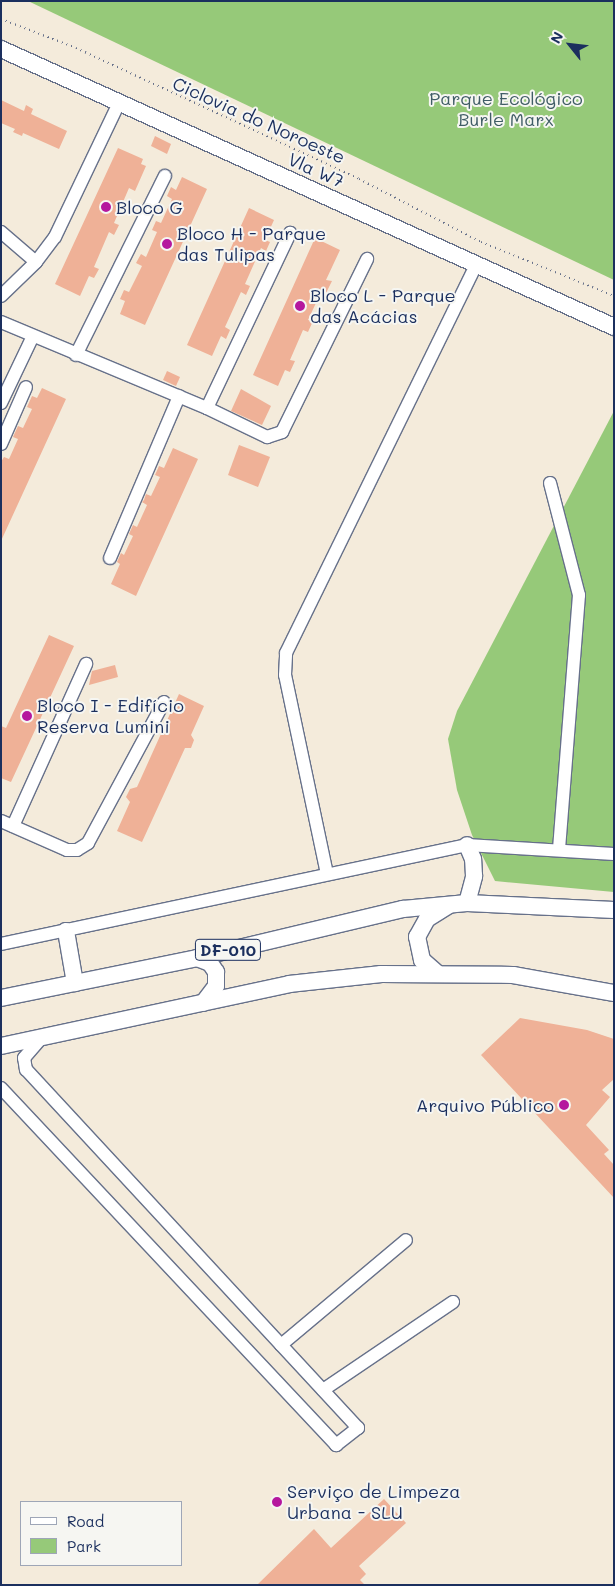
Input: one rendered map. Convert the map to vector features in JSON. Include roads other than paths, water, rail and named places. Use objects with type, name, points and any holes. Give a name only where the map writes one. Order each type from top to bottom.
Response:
[{"type":"main road","name":"Vla W7","points":[[1,49],[614,327]]},
{"type":"main road","points":[[436,973],[422,960],[417,937],[422,925],[437,910],[461,903],[474,876],[473,859],[467,845]]},
{"type":"main road","name":"DF-010","points":[[1,998],[197,958],[403,909],[461,903],[614,908]]},
{"type":"main road","points":[[66,931],[75,983]]},
{"type":"main road","points":[[197,958],[210,963],[216,972],[216,986],[203,1002]]},
{"type":"main road","name":"DF-010","points":[[1,1046],[289,984],[381,974],[513,975],[614,993]]},
{"type":"street","points":[[1,296],[36,262],[56,237],[119,103]]},
{"type":"street","points":[[76,355],[164,176]]},
{"type":"street","points":[[1,232],[36,262]]},
{"type":"street","points":[[208,408],[290,233]]},
{"type":"street","points":[[1,322],[76,355],[208,408],[268,437],[282,432],[366,259]]},
{"type":"street","points":[[326,874],[285,676],[286,653],[476,265]]},
{"type":"street","points":[[1,403],[33,336]]},
{"type":"street","points":[[1,444],[26,387]]},
{"type":"street","points":[[110,558],[179,396]]},
{"type":"street","points":[[550,483],[579,595],[559,848]]},
{"type":"street","points":[[86,664],[7,824],[66,850],[76,850],[88,843],[164,702]]},
{"type":"street","points":[[1,944],[467,845],[559,848],[614,854]]},
{"type":"street","points":[[1,1088],[336,1446],[358,1428],[26,1070],[24,1058],[42,1036]]},
{"type":"street","points":[[281,1345],[406,1240]]},
{"type":"street","points":[[323,1390],[452,1302]]},
{"type":"place","name":"Bloco G","points":[[106,207]]},
{"type":"place","name":"Bloco H - Parque das Tulipas","points":[[167,244]]},
{"type":"place","name":"Bloco L - Parque das Acácias","points":[[300,306]]},
{"type":"place","name":"Bloco I - Edifício Reserva Lumini","points":[[27,716]]},
{"type":"place","name":"Arquivo Público","points":[[564,1105]]},
{"type":"place","name":"Serviço de Limpeza Urbana - SLU","points":[[277,1502]]},
{"type":"park label","name":"Parque Ecológico Burle Marx","points":[[506,109]]}]
